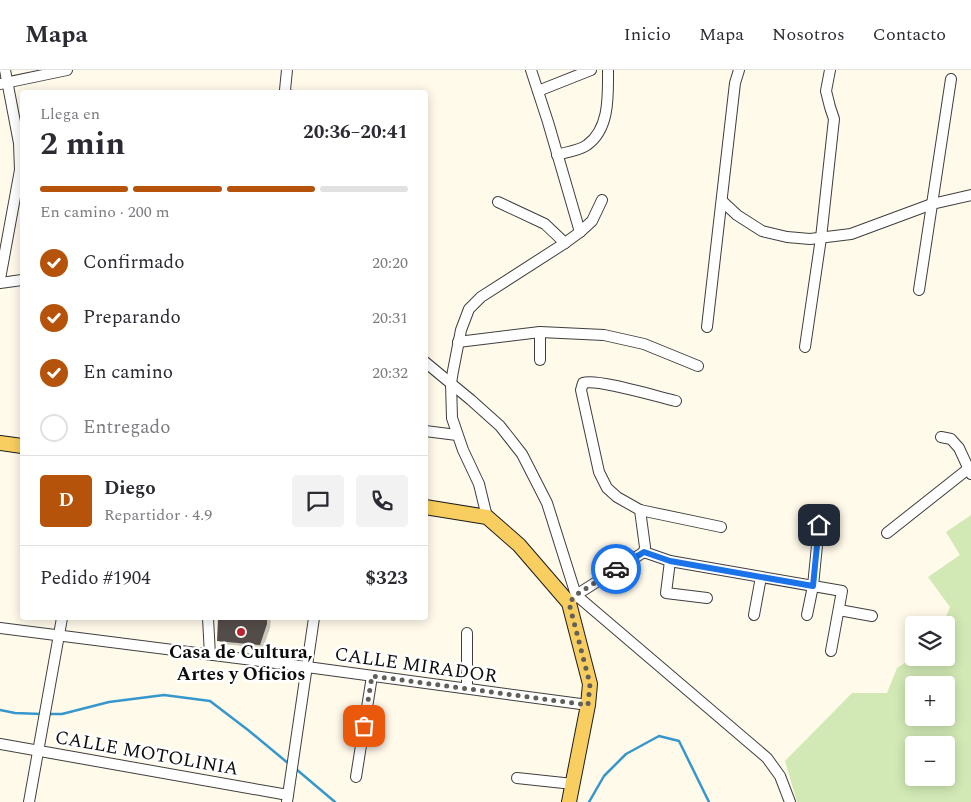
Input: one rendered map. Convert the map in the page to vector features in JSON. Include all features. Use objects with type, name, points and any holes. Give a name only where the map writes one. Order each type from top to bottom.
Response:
[{"type":"main road","points":[[0,443],[20,446]]},
{"type":"main road","points":[[428,507],[487,517],[573,599],[590,684],[588,705],[568,802]]},
{"type":"street","points":[[0,279],[19,194],[20,170],[19,143],[4,83],[5,70]]},
{"type":"street","points":[[4,83],[68,70]]},
{"type":"street","points":[[285,90],[287,70]]},
{"type":"street","points":[[531,70],[580,232]]},
{"type":"street","points":[[538,90],[591,70]]},
{"type":"street","points":[[557,155],[586,146],[596,138],[603,123],[608,100],[608,70]]},
{"type":"street","points":[[707,327],[738,70]]},
{"type":"street","points":[[805,347],[821,238],[834,119],[826,91],[830,70]]},
{"type":"street","points":[[919,290],[950,79]]},
{"type":"street","points":[[722,201],[737,215],[762,231],[787,237],[821,238],[851,234],[932,204],[971,195]]},
{"type":"street","points":[[487,517],[479,484],[457,435],[452,418],[451,383],[461,330],[469,309],[481,297],[580,232],[592,221],[602,200]]},
{"type":"street","points":[[498,202],[545,224],[565,243]]},
{"type":"street","points":[[0,283],[20,280]]},
{"type":"street","points":[[458,342],[540,332],[604,335],[644,344],[698,366]]},
{"type":"street","points":[[540,332],[540,360]]},
{"type":"street","points":[[428,364],[500,426],[522,454],[547,503],[573,599],[767,758],[780,776],[790,802]]},
{"type":"street","points":[[676,401],[601,383],[583,383],[581,390],[599,472],[606,488],[617,498],[640,510],[721,527]]},
{"type":"street","points":[[428,431],[457,435]]},
{"type":"street","points":[[887,533],[969,472],[959,448],[951,439],[941,437]]},
{"type":"street","points":[[573,599],[644,552],[640,510]]},
{"type":"street","points":[[808,615],[819,525]]},
{"type":"street","points":[[644,552],[670,561],[842,591],[831,651]]},
{"type":"street","points":[[670,561],[666,593],[707,598]]},
{"type":"street","points":[[754,615],[760,577]]},
{"type":"street","points":[[839,610],[872,616]]},
{"type":"street","points":[[29,802],[62,620]]},
{"type":"street","points":[[208,620],[210,655]]},
{"type":"street","points":[[288,799],[314,620]]},
{"type":"street","name":"CALLE MIRADOR","points":[[0,628],[588,705]]},
{"type":"street","points":[[467,633],[467,688]]},
{"type":"street","points":[[356,776],[372,676]]},
{"type":"street","name":"CALLE MOTOLINIA","points":[[0,744],[288,799]]},
{"type":"street","points":[[517,778],[573,784]]},
{"type":"green space","points":[[971,515],[971,802],[797,802],[785,761],[852,693],[887,693],[897,668],[905,663],[905,666],[955,666],[955,616],[946,616],[950,607],[928,577],[960,555],[946,532]]},
{"type":"building","name":"Casa de Cultura, Artes y Oficios","points":[[218,620],[267,620],[260,645],[217,641]]},
{"type":"waterway","points":[[47,714],[62,714],[109,702],[164,695],[210,701],[289,764]]},
{"type":"waterway","points":[[0,710],[15,713],[41,714]]},
{"type":"waterway","points":[[589,802],[604,776],[626,754],[659,736],[679,741],[709,802]]},
{"type":"waterway","points":[[296,769],[335,802]]},
{"type":"way so far","points":[[364,726],[372,676],[588,705],[590,684],[569,603],[576,595],[616,569]]},
{"type":"place","name":"Casa de Cultura, Artes y Oficios","points":[[241,632]]},
{"type":"route","points":[[616,569],[644,552],[670,561],[813,586],[819,525]]}]
